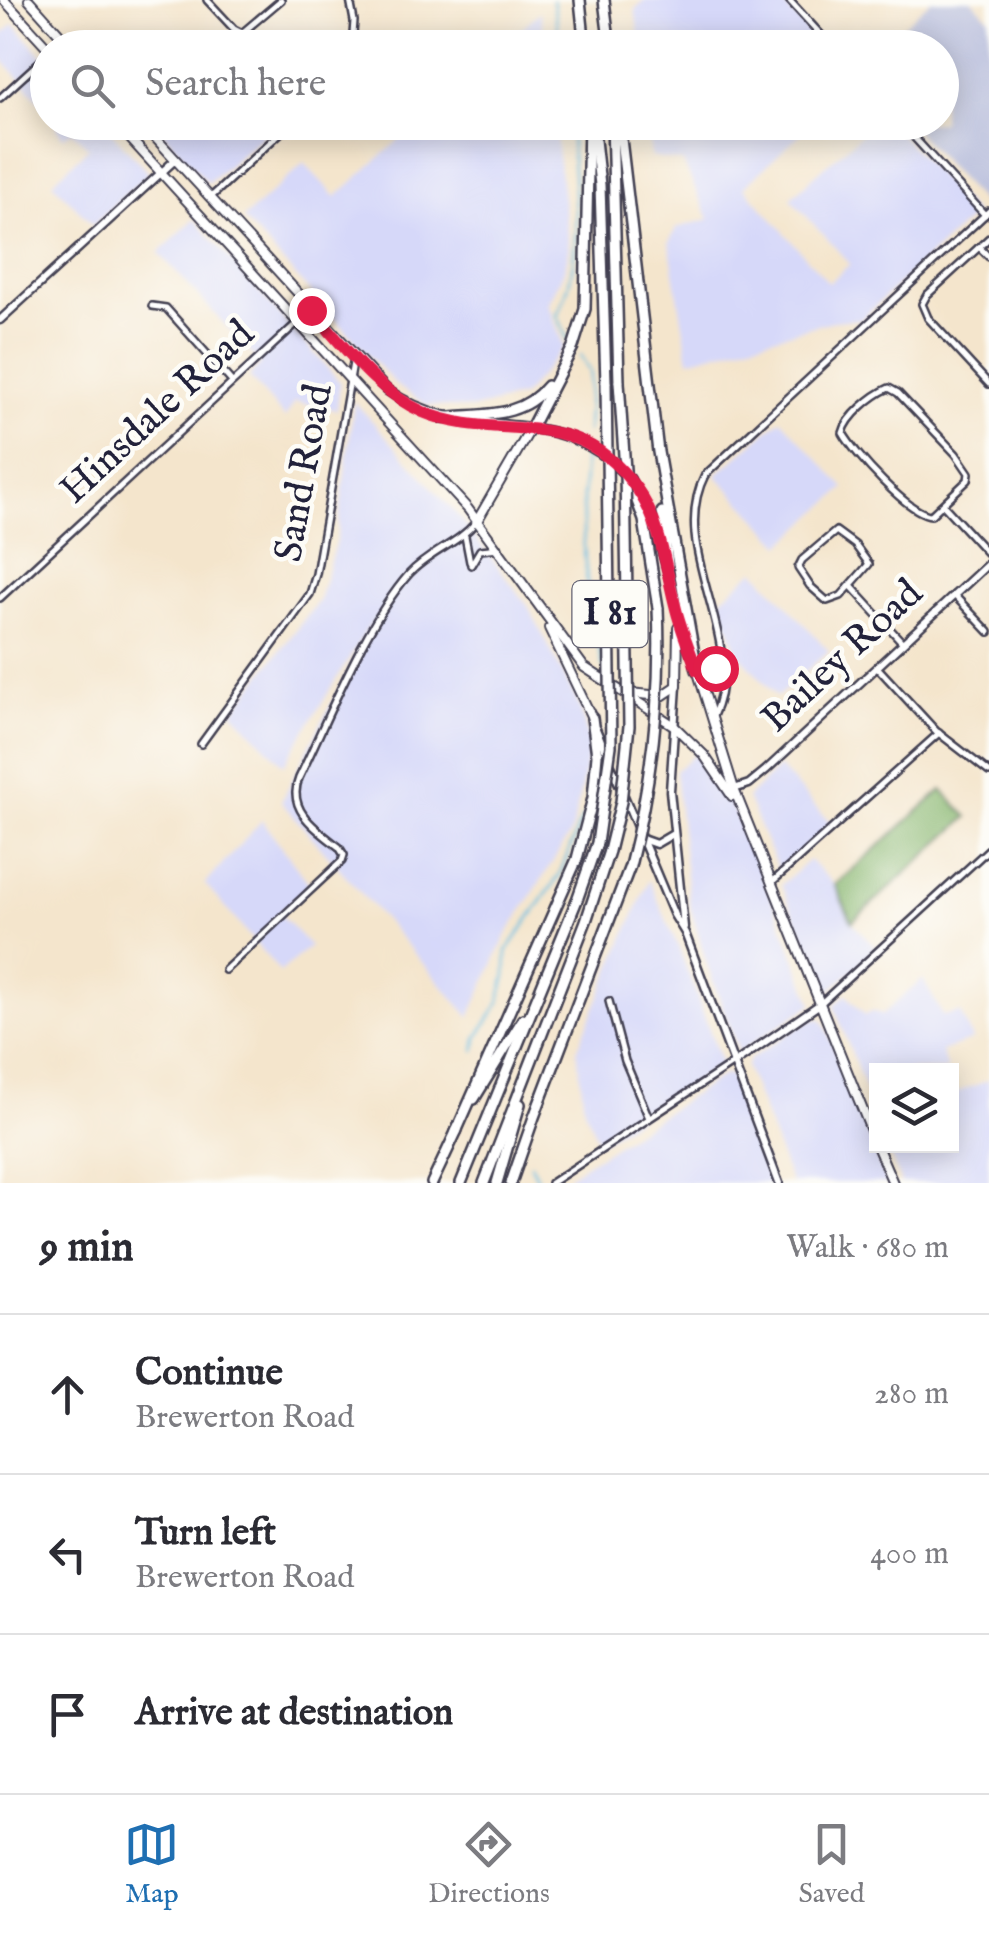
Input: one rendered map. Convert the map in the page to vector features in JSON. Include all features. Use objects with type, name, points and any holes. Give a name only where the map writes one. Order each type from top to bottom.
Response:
[{"type":"highway","points":[[580,0],[583,30]]},
{"type":"highway","points":[[604,0],[608,30]]},
{"type":"highway","points":[[531,428],[582,327],[590,140]]},
{"type":"highway","name":"I 81","points":[[461,1183],[596,843],[611,746],[606,383],[600,185],[594,140]]},
{"type":"highway","name":"I 81","points":[[484,1183],[586,921],[621,802],[629,726],[625,470],[613,140]]},
{"type":"highway","points":[[622,140],[668,564]]},
{"type":"highway","points":[[443,418],[500,414],[528,404],[564,364]]},
{"type":"highway","points":[[658,452],[697,670]]},
{"type":"highway","points":[[512,1183],[630,866],[654,754],[660,654],[658,608],[644,520],[629,479]]},
{"type":"highway","points":[[432,1183],[577,859],[594,798],[596,755],[592,718]]},
{"type":"highway","points":[[456,1132],[540,990]]},
{"type":"highway","points":[[497,1183],[536,1050]]},
{"type":"main road","points":[[4,0],[32,30]]},
{"type":"main road","points":[[29,0],[56,30]]},
{"type":"main road","points":[[132,140],[478,520],[572,654],[592,674],[673,725],[704,755],[726,783],[752,836]]},
{"type":"main road","points":[[157,140],[354,357],[401,400],[443,418],[562,434],[593,448],[629,479],[651,516],[668,564],[679,633],[670,761],[673,834],[685,933]]},
{"type":"main road","points":[[0,320],[175,160]]},
{"type":"main road","points":[[478,520],[531,428]]},
{"type":"main road","name":"Bailey Road","points":[[734,789],[749,784],[766,770],[989,563]]},
{"type":"main road","points":[[532,596],[592,718],[685,933],[779,1183]]},
{"type":"main road","points":[[675,606],[734,789],[869,1124]]},
{"type":"main road","points":[[619,691],[662,696],[677,686]]},
{"type":"main road","points":[[726,783],[734,789]]},
{"type":"main road","points":[[641,838],[656,844],[673,834]]},
{"type":"main road","points":[[734,1064],[820,1004]]},
{"type":"main road","points":[[880,1153],[892,1183]]},
{"type":"street","points":[[207,0],[234,30]]},
{"type":"street","points":[[247,30],[282,0]]},
{"type":"street","points":[[350,0],[353,30]]},
{"type":"street","points":[[789,0],[816,30]]},
{"type":"street","points":[[0,98],[30,69]]},
{"type":"street","points":[[210,198],[273,140]]},
{"type":"street","points":[[712,718],[719,698],[723,659],[694,522],[697,490],[705,475],[987,214],[917,140]]},
{"type":"street","points":[[989,238],[928,295],[922,308],[989,384]]},
{"type":"street","points":[[980,246],[989,256]]},
{"type":"street","points":[[152,306],[166,308],[232,382]]},
{"type":"street","name":"Hinsdale Road","points":[[0,598],[311,310]]},
{"type":"street","name":"Sand Road","points":[[201,744],[310,594],[354,357]]},
{"type":"street","points":[[885,388],[898,393],[966,466],[968,480],[944,506],[930,515],[918,513],[846,439],[845,424],[885,388]]},
{"type":"street","points":[[944,506],[989,555]]},
{"type":"street","points":[[224,970],[342,862],[344,855],[339,848],[298,808],[295,786],[381,614],[412,570],[465,536],[478,520]]},
{"type":"street","points":[[836,532],[855,545],[869,564],[852,586],[836,600],[827,601],[800,574],[802,560],[836,532]]},
{"type":"street","points":[[465,536],[465,551],[471,565],[480,550],[499,548]]},
{"type":"street","points":[[852,586],[903,642]]},
{"type":"street","points":[[954,595],[989,632]]},
{"type":"street","points":[[697,670],[708,671],[723,659]]},
{"type":"street","points":[[877,666],[939,734],[989,772]]},
{"type":"street","points":[[771,883],[939,734]]},
{"type":"street","points":[[820,1004],[989,849]]},
{"type":"street","points":[[610,1000],[625,1062],[649,1118]]},
{"type":"street","points":[[551,1183],[734,1064]]},
{"type":"shaded area","points":[[645,0],[780,0],[807,30],[638,30],[635,9]]},
{"type":"shaded area","points":[[931,0],[972,0],[989,18],[986,208],[924,140],[959,140],[959,30],[898,30]]},
{"type":"shaded area","points":[[540,12],[543,30],[520,30]]},
{"type":"shaded area","points":[[14,24],[30,42],[30,90],[0,57],[0,37]]},
{"type":"shaded area","points":[[81,140],[119,140],[149,173],[93,225],[52,182],[89,148]]},
{"type":"shaded area","points":[[169,140],[258,140],[208,183]]},
{"type":"shaded area","points":[[399,140],[556,140],[569,249],[565,269],[548,304],[564,347],[523,396],[474,409],[427,405],[397,386],[243,219],[304,163],[336,197]]},
{"type":"shaded area","points":[[650,140],[794,140],[744,187],[829,283],[850,264],[790,198],[855,140],[905,140],[975,214],[861,319],[833,321],[689,360],[669,243],[676,228],[709,219],[683,162],[651,157]]},
{"type":"shaded area","points":[[194,219],[340,382],[337,410],[295,402],[285,418],[249,377],[261,364],[159,253]]},
{"type":"shaded area","points":[[354,401],[460,518],[527,604],[580,707],[590,746],[572,831],[505,938],[470,1017],[281,802],[377,613],[284,765],[233,712],[319,600],[337,537]]},
{"type":"shaded area","points":[[781,419],[845,488],[782,545],[716,475]]},
{"type":"shaded area","points":[[755,570],[829,651],[777,697],[739,654],[719,601]]},
{"type":"shaded area","points":[[695,754],[725,793],[749,840],[813,1004],[739,1052],[689,903],[675,771]]},
{"type":"shaded area","points":[[779,767],[833,826],[779,872],[747,798]]},
{"type":"shaded area","points":[[262,820],[310,885],[279,913],[310,946],[280,972],[205,884]]},
{"type":"shaded area","points":[[809,860],[835,885],[852,922],[877,949],[827,993],[781,885]]},
{"type":"shaded area","points":[[649,880],[722,1064],[599,1143],[584,1108],[577,1050]]},
{"type":"shaded area","points":[[923,979],[943,1016],[960,1012],[973,1040],[941,1051],[945,1063],[869,1063],[869,1099],[834,1006],[846,994],[865,1015],[871,1011],[883,1014]]},
{"type":"shaded area","points":[[811,1019],[821,1019],[869,1137],[869,1153],[875,1153],[887,1183],[791,1183],[746,1066],[750,1059]]},
{"type":"shaded area","points":[[725,1074],[731,1075],[771,1183],[571,1183],[568,1176]]},
{"type":"shaded area","points":[[989,1080],[989,1183],[901,1183],[890,1153],[959,1153],[959,1091]]},
{"type":"green space","points":[[942,790],[968,817],[852,922],[835,885]]},
{"type":"waterway","points":[[553,0],[557,30]]},
{"type":"waterway","points":[[568,340],[557,315],[572,270],[575,245],[571,140]]},
{"type":"waterway","points":[[580,355],[590,373],[587,432]]},
{"type":"waterway","points":[[585,457],[585,563],[603,666]]},
{"type":"waterway","points":[[475,1050],[477,1039],[499,1003],[507,951],[559,876],[583,816]]},
{"type":"waterway","points":[[531,1164],[539,1182]]},
{"type":"route","points":[[311,310],[380,384],[422,411],[469,422],[554,431],[580,441],[612,461],[640,493],[651,516],[697,670],[715,668]]}]
